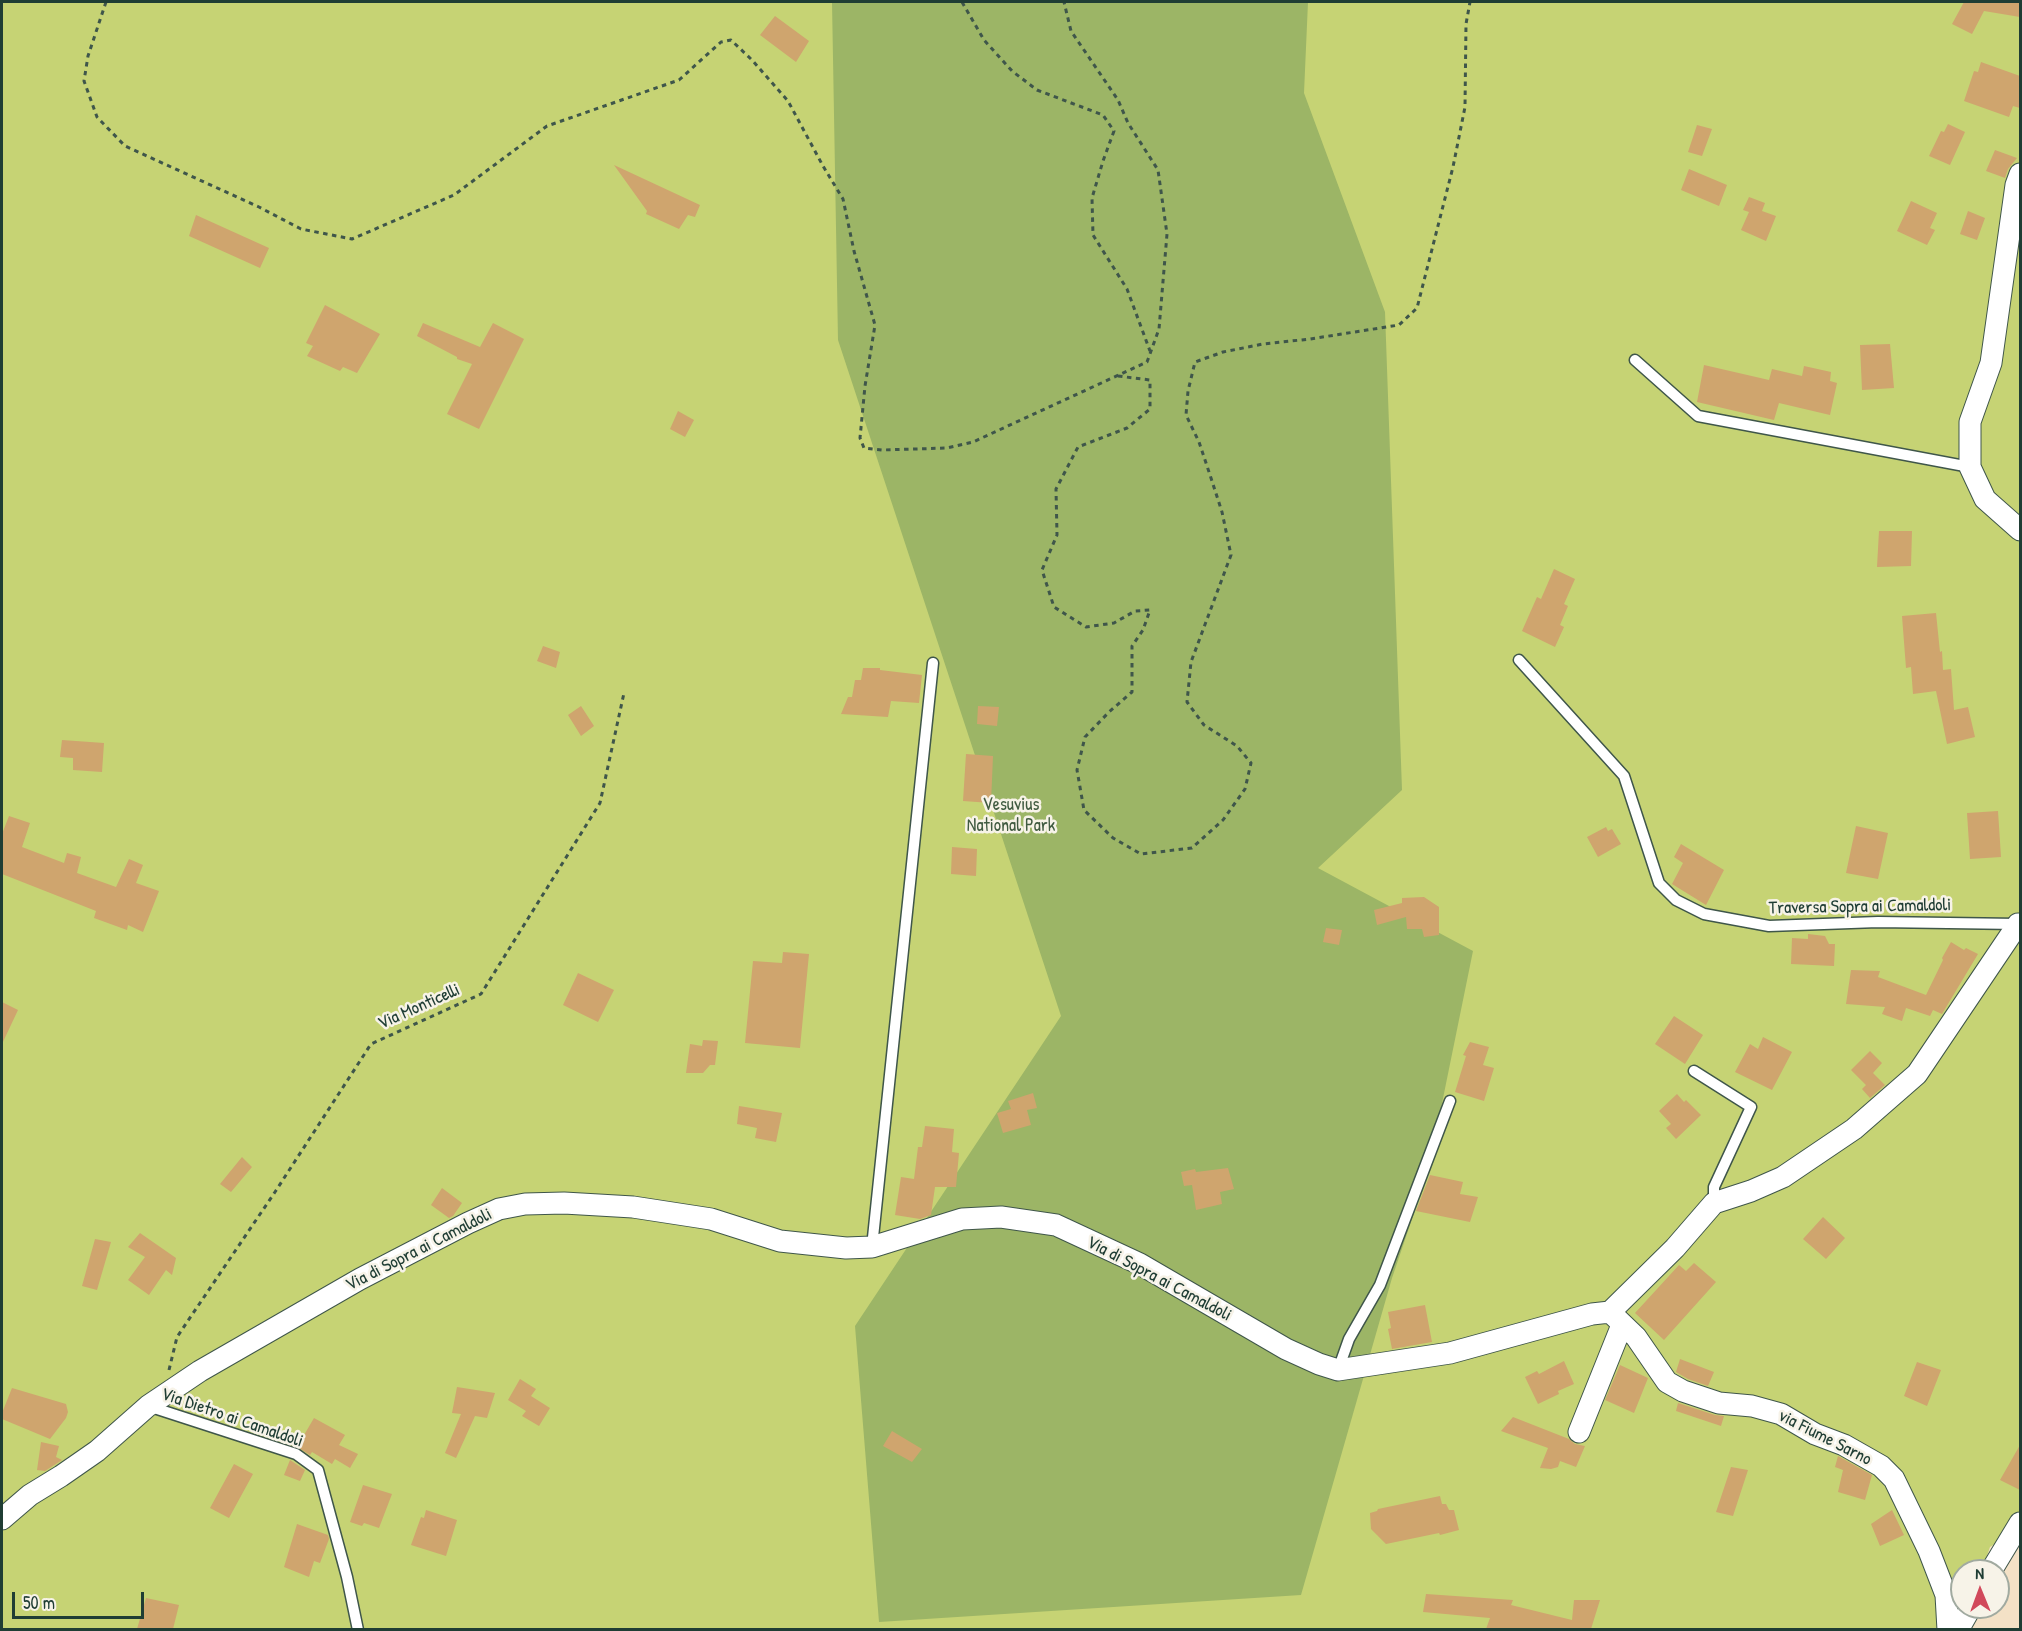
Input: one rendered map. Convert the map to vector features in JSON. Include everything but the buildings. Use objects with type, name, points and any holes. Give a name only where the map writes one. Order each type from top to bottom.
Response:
[{"type":"street","points":[[2020,174],[2016,185],[1991,363],[1970,422],[1970,467],[1986,499],[2020,530]]},
{"type":"street","points":[[1580,1432],[1616,1319],[1675,1248],[1714,1203],[1751,1191],[1783,1177],[1854,1129],[1917,1074],[2019,924]]},
{"type":"street","name":"Via di Sopra ai Camaldoli","points":[[2,1519],[30,1495],[97,1451],[155,1401],[200,1371],[360,1279],[468,1223],[500,1209],[525,1204],[564,1203],[622,1206],[711,1219],[801,1244],[846,1248],[873,1247],[962,1219],[1001,1217],[1056,1224],[1140,1264],[1286,1349],[1338,1370],[1450,1353],[1592,1314],[1616,1319]]},
{"type":"street","name":"via Fiume Sarno","points":[[1616,1319],[1636,1337],[1667,1382],[1675,1387],[1719,1402],[1752,1406],[1782,1414],[1815,1434],[1844,1445],[1881,1466],[1894,1479],[1929,1551],[1946,1595],[1948,1629]]},
{"type":"street","points":[[1998,1559],[2020,1523]]},
{"type":"lane","points":[[1635,360],[1698,416],[1970,467]]},
{"type":"lane","name":"Traversa Sopra ai Camaldoli","points":[[1519,660],[1624,776],[1659,883],[1676,900],[1704,914],[1769,927],[1878,922],[2019,924]]},
{"type":"lane","points":[[873,1247],[933,663]]},
{"type":"lane","points":[[1694,1071],[1751,1107],[1714,1186],[1714,1203]]},
{"type":"lane","points":[[1338,1370],[1349,1339],[1380,1285],[1450,1101]]},
{"type":"lane","name":"Via Dietro ai Camaldoli","points":[[155,1401],[296,1455],[318,1470],[347,1577],[358,1629]]},
{"type":"path","points":[[106,2],[88,56],[84,81],[97,117],[125,146],[259,207],[301,229],[352,239],[454,195],[548,126],[679,80],[722,42],[731,40],[788,101],[843,199],[854,251],[875,325],[865,386],[860,438],[864,448],[882,450],[947,448],[973,442],[1147,362],[1159,328],[1167,234],[1158,170],[1128,123],[1118,100],[1071,31],[1064,2]]},
{"type":"path","points":[[962,2],[984,40],[1012,71],[1037,90],[1103,115],[1114,131],[1092,198],[1093,235],[1127,289],[1150,353]]},
{"type":"path","points":[[1116,376],[1150,380],[1150,408],[1126,428],[1078,447],[1056,489],[1057,535],[1042,570],[1054,607],[1086,627],[1114,623],[1135,611],[1150,610],[1143,630],[1132,646],[1132,692],[1085,737],[1077,770],[1084,810],[1113,838],[1141,854],[1192,848],[1223,820],[1245,789],[1251,763],[1237,746],[1204,725],[1187,702],[1191,662],[1231,555],[1211,478],[1199,442],[1186,415],[1188,391],[1195,362],[1223,352],[1263,344],[1399,325],[1417,308],[1453,166],[1465,106],[1466,24],[1470,2]]},
{"type":"path","name":"Via Monticelli","points":[[155,1401],[177,1337],[371,1044],[481,994],[600,803],[624,693]]},
{"type":"green space","name":"Vesuvius National Park","points":[[2,2],[2020,2],[2020,1528],[1990,1547],[1986,1559],[1950,1559],[1950,1619],[1962,1619],[1962,1629],[2,1630]]},
{"type":"green space","points":[[832,2],[1308,2],[1304,93],[1385,312],[1402,790],[1318,868],[1473,951],[1428,1172],[1392,1278],[1301,1595],[879,1622],[855,1326],[1061,1016],[838,340]]}]
